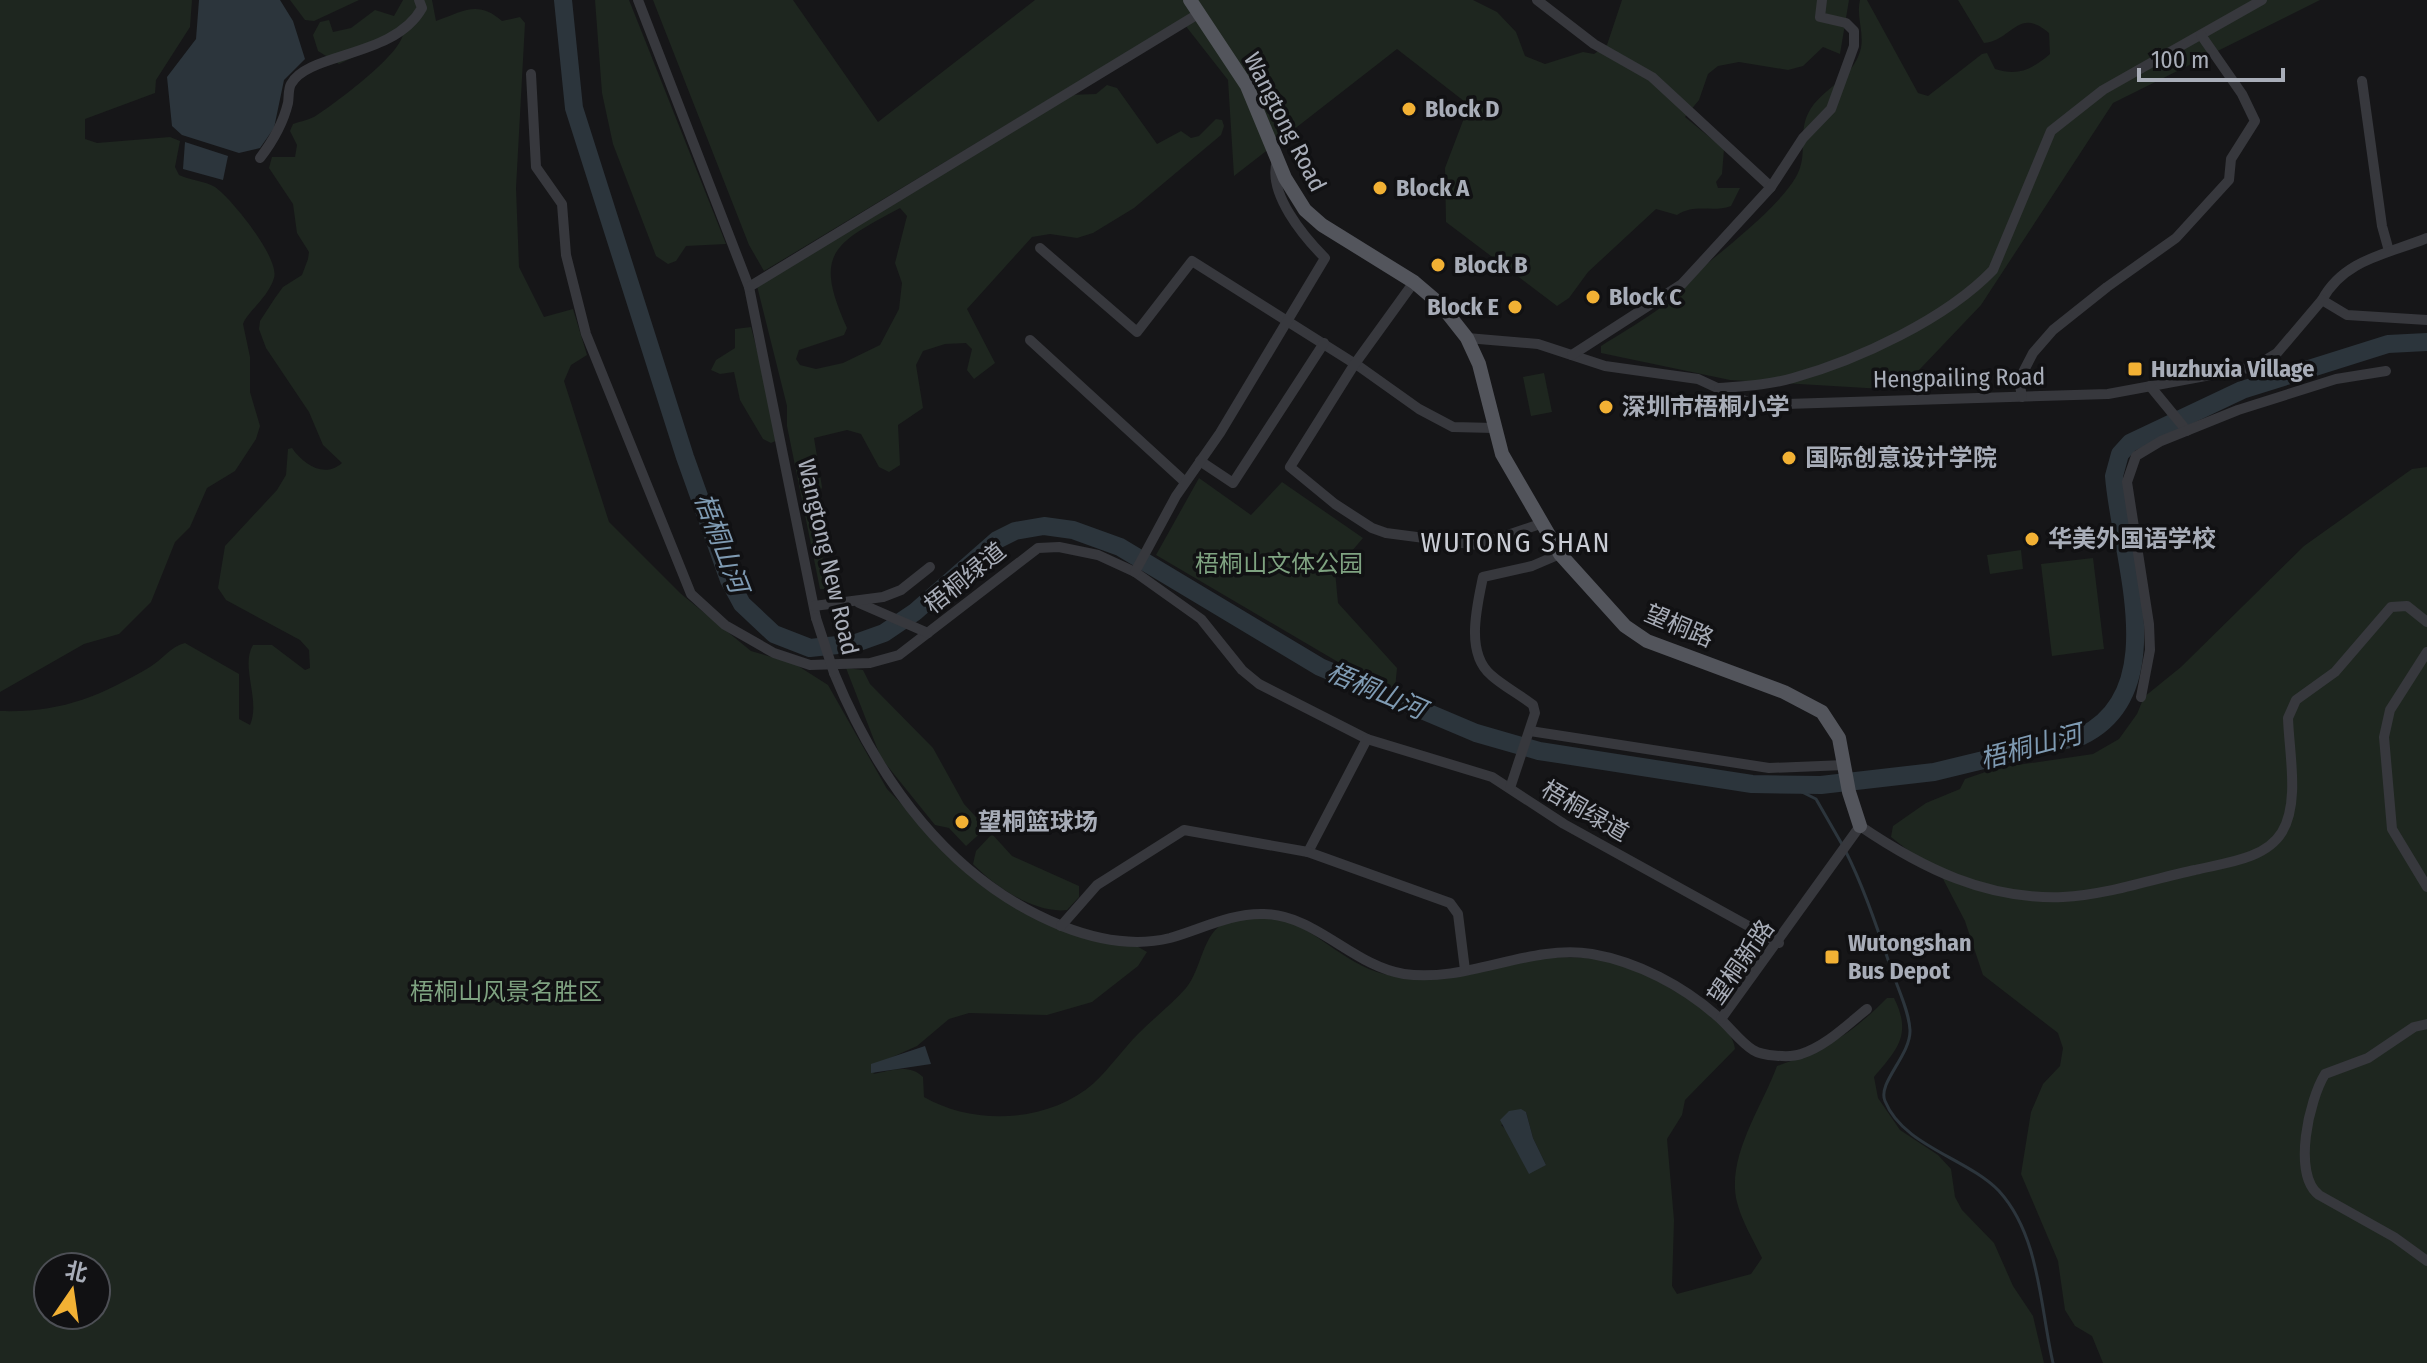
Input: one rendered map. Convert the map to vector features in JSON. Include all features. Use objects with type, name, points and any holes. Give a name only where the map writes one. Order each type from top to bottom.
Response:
[{"type":"main road","name":"Wangtong Road","points":[[1190,0],[1247,86],[1277,161],[1305,210],[1322,225],[1414,282],[1441,305],[1467,338]]},
{"type":"main road","name":"望桐路","points":[[1467,338],[1479,364],[1502,454],[1560,554],[1625,626],[1647,641],[1784,692],[1822,712],[1839,738],[1856,830]]},
{"type":"street","points":[[260,158],[279,128],[291,84],[314,68],[369,49],[400,33],[414,22],[422,8],[419,0]]},
{"type":"street","name":"Wangtong New Road","points":[[638,0],[749,287],[816,618],[834,673],[879,767],[930,832],[965,866],[998,891],[1061,926],[1101,938],[1144,942],[1168,938],[1226,918],[1280,915],[1382,968],[1419,975],[1465,970],[1544,953],[1590,954],[1618,959],[1653,974],[1721,1019]]},
{"type":"street","points":[[1537,0],[1594,44],[1652,77],[1771,187]]},
{"type":"street","points":[[1572,355],[1682,284],[1771,187],[1803,138],[1831,109],[1854,46],[1854,31],[1846,23],[1820,17],[1822,0]]},
{"type":"street","points":[[1719,388],[1793,378],[1847,358],[1905,331],[1976,288],[1993,270],[2051,131],[2103,90],[2262,0]]},
{"type":"street","points":[[749,287],[1198,14]]},
{"type":"street","points":[[2022,397],[2019,380],[2033,353],[2053,330],[2176,238],[2229,180],[2231,159],[2255,121],[2242,94],[2201,35]]},
{"type":"street","name":"梧桐绿道","points":[[531,74],[536,167],[562,204],[566,255],[586,334],[691,594],[705,610],[758,645],[810,665],[886,660],[1038,548],[1059,547],[1098,555],[1136,570],[1201,619],[1242,670],[1259,684],[1367,739],[1492,777],[1564,824],[1779,943]]},
{"type":"street","points":[[2362,81],[2371,124],[2382,226],[2389,251]]},
{"type":"street","points":[[1136,570],[1154,543],[1185,482],[1325,258],[1303,236],[1281,193],[1274,170],[1277,161]]},
{"type":"street","name":"Hengpailing Road","points":[[1467,338],[1508,338],[1627,371],[1698,379],[1735,399],[1754,405],[2108,394],[2242,369],[2267,361],[2322,300],[2330,284],[2347,271],[2389,251],[2427,238]]},
{"type":"street","points":[[1040,248],[1137,332],[1192,261],[1324,343],[1419,409],[1453,427],[1494,428]]},
{"type":"street","points":[[1414,282],[1355,364],[1290,467],[1335,504],[1372,528],[1386,533],[1478,545],[1543,523]]},
{"type":"street","points":[[2322,300],[2347,315],[2427,320]]},
{"type":"street","points":[[1030,340],[1185,482]]},
{"type":"street","points":[[1200,461],[1233,483],[1324,343]]},
{"type":"street","points":[[2141,697],[2150,650],[2149,624],[2128,473],[2144,449],[2238,410],[2336,379],[2386,371]]},
{"type":"street","points":[[2150,386],[2187,431]]},
{"type":"street","points":[[1510,788],[1530,734],[1533,705],[1489,675],[1480,661],[1476,613],[1483,577],[1532,566],[1560,554]]},
{"type":"street","points":[[814,606],[857,602],[901,590],[930,567]]},
{"type":"street","points":[[857,602],[923,631]]},
{"type":"street","points":[[1856,830],[1921,866],[1975,884],[2032,895],[2064,897],[2103,891],[2253,854],[2274,843],[2289,815],[2288,718],[2293,704],[2335,672],[2391,607],[2407,606],[2427,622]]},
{"type":"street","points":[[2427,652],[2390,710],[2384,737],[2392,829],[2427,887]]},
{"type":"street","points":[[1530,734],[1769,768],[1845,765]]},
{"type":"street","points":[[1308,852],[1367,739]]},
{"type":"street","points":[[1061,926],[1097,885],[1184,830],[1308,852],[1450,903],[1458,914],[1465,970]]},
{"type":"street","name":"望桐新路","points":[[1856,830],[1779,943],[1721,1019],[1755,1051],[1799,1055],[1825,1042],[1867,1009]]},
{"type":"street","points":[[2427,1024],[2414,1027],[2368,1058],[2325,1074],[2311,1107],[2306,1171],[2310,1186],[2319,1195],[2394,1237],[2427,1261]]},
{"type":"green space","points":[[0,0],[192,0],[190,27],[156,80],[155,93],[85,119],[85,139],[97,143],[170,137],[180,141],[175,167],[179,175],[215,187],[232,203],[270,257],[274,278],[243,324],[250,357],[250,392],[260,426],[256,439],[235,471],[207,488],[190,527],[175,542],[151,602],[119,634],[84,644],[0,692]]},
{"type":"green space","points":[[290,0],[359,0],[314,21],[305,20]]},
{"type":"green space","name":"梧桐山风景名胜区","points":[[403,0],[432,0],[436,21],[478,9],[502,21],[520,17],[525,23],[516,188],[519,267],[544,317],[573,309],[587,355],[571,365],[564,381],[609,522],[680,593],[751,651],[795,664],[828,685],[887,789],[979,884],[1065,931],[1135,945],[1147,952],[1138,966],[1092,1002],[1047,1015],[969,1013],[949,1019],[917,1046],[888,1059],[873,1074],[912,1070],[923,1077],[924,1097],[965,1113],[1011,1116],[1055,1106],[1094,1083],[1138,1034],[1186,988],[1218,927],[1249,915],[1270,915],[1290,921],[1364,967],[1394,976],[1426,976],[1551,958],[1572,957],[1613,963],[1647,975],[1701,1007],[1723,1026],[1735,1049],[1685,1100],[1682,1115],[1667,1139],[1674,1220],[1672,1286],[1677,1294],[1751,1274],[1762,1258],[1738,1207],[1736,1173],[1744,1142],[1777,1066],[1837,1040],[1887,998],[1894,998],[1902,1031],[1896,1049],[1874,1077],[1878,1098],[1900,1130],[1938,1155],[1951,1169],[1955,1197],[1962,1210],[1994,1243],[2013,1286],[2033,1316],[2044,1363],[0,1363],[0,711],[60,706],[96,695],[150,667],[185,643],[239,674],[239,719],[250,725],[253,705],[249,663],[253,645],[272,645],[305,670],[310,668],[309,650],[300,640],[226,600],[218,588],[225,546],[277,490],[286,475],[288,449],[292,448],[308,464],[321,470],[335,468],[342,463],[323,445],[309,412],[266,348],[259,329],[260,321],[283,287],[302,275],[309,252],[297,233],[293,204],[269,168],[272,157],[295,157],[297,145],[290,131],[293,124],[314,117],[352,89],[391,54],[403,34],[339,64],[318,51],[313,35],[320,22],[329,20],[333,32],[351,28],[375,10],[394,16]],"holes":[[[1526,1112],[1533,1138],[1546,1165],[1501,1125]]]},
{"type":"green space","points":[[595,0],[629,0],[726,244],[686,246],[676,261],[668,264],[656,256],[613,144],[602,93]]},
{"type":"green space","points":[[653,0],[793,0],[878,122],[1035,0],[1473,0],[1497,12],[1516,32],[1525,56],[1545,64],[1583,52],[1594,54],[1607,45],[1622,0],[1849,0],[1840,54],[1823,47],[1803,66],[1788,70],[1739,62],[1718,66],[1708,74],[1699,100],[1685,117],[1724,149],[1722,174],[1716,182],[1718,188],[1740,188],[1731,206],[1684,211],[1677,215],[1656,209],[1588,272],[1569,298],[1557,306],[1446,222],[1445,168],[1469,105],[1397,49],[1234,176],[1228,80],[1181,20],[764,271],[749,245]]},
{"type":"green space","points":[[1860,0],[1867,0],[1918,93],[1928,96],[1982,54],[1987,53],[1995,69],[2018,72],[2050,54],[2049,33],[2030,23],[1984,43],[1958,0],[2320,0],[2113,103],[1981,305],[1900,390],[1730,380],[1601,353],[1601,346],[1655,312],[1681,291],[1702,268],[1768,211],[1791,185],[1801,164],[1803,130],[1808,113],[1848,73],[1858,58],[1862,42]]},
{"type":"green space","points":[[1107,85],[1117,88],[1157,144],[1181,131],[1191,138],[1199,136],[1216,119],[1222,120],[1224,126],[1221,135],[1134,208],[1093,233],[1077,238],[1050,234],[1032,237],[967,309],[995,363],[974,379],[967,370],[972,349],[966,343],[945,344],[923,351],[916,365],[923,408],[898,425],[900,465],[889,472],[879,467],[861,434],[847,430],[814,438],[822,487],[815,506],[827,589],[820,589],[787,426],[787,406],[757,286],[1068,95],[1096,94]],"holes":[[[900,208],[907,216],[895,263],[902,283],[899,309],[880,345],[843,363],[816,369],[800,365],[796,359],[799,350],[844,335],[847,328],[832,283],[831,267],[836,253],[859,231]]]},
{"type":"green space","points":[[751,327],[780,439],[771,443],[763,439],[740,400],[734,372],[720,374],[711,370],[716,360],[735,348],[735,329]]},
{"type":"green space","points":[[1544,373],[1552,412],[1531,416],[1523,377]]},
{"type":"green space","points":[[2427,467],[2427,1363],[2103,1363],[2092,1336],[2075,1326],[2065,1310],[2058,1261],[2021,1174],[2031,1112],[2043,1084],[2060,1066],[2063,1048],[2058,1033],[1983,975],[1965,921],[1942,877],[1891,837],[1893,826],[1926,803],[1960,789],[1965,779],[1997,768],[2093,754],[2119,739],[2137,714],[2144,697],[2181,667],[2304,546],[2412,469]]},
{"type":"green space","name":"梧桐山文体公园","points":[[1199,478],[1251,515],[1282,482],[1363,538],[1335,571],[1338,603],[1397,668],[1395,689],[1372,682],[1156,555]]},
{"type":"green space","points":[[2021,550],[2023,569],[1990,574],[1987,555]]},
{"type":"green space","points":[[2093,558],[2104,649],[2052,656],[2041,564]]},
{"type":"green space","points":[[846,668],[863,670],[870,684],[933,748],[964,804],[986,828],[966,846],[949,828],[935,825],[881,758]]},
{"type":"green space","points":[[992,834],[1012,856],[1079,886],[1079,897],[1067,910],[1042,908],[1016,897],[992,881],[973,864],[976,851]]},
{"type":"shaded area","points":[[199,0],[280,0],[293,21],[305,59],[284,80],[274,128],[260,148],[239,153],[182,135],[172,126],[167,77],[196,39]]},
{"type":"shaded area","points":[[185,142],[228,156],[223,180],[183,169]]},
{"type":"shaded area","points":[[925,1046],[931,1064],[871,1073],[871,1064]]},
{"type":"shaded area","points":[[1521,1109],[1526,1112],[1533,1138],[1546,1165],[1529,1174],[1500,1120],[1509,1111]]},
{"type":"waterway","name":"梧桐山河","points":[[563,0],[574,108],[685,457],[729,580],[742,604],[774,634],[810,648],[856,643],[884,633],[915,612],[997,540],[1015,531],[1044,526],[1073,530],[1120,547],[1320,667],[1476,733],[1539,751],[1752,784],[1821,785],[1934,772],[2082,736],[2110,715],[2127,688],[2134,655],[2135,619],[2114,476],[2120,454],[2130,443],[2242,390],[2388,344],[2427,342]]},
{"type":"waterway","points":[[1786,784],[1816,799],[1843,846]]},
{"type":"waterway","points":[[1846,852],[1871,911],[1909,1023],[1909,1039],[1886,1086],[1885,1101],[1906,1129],[1986,1180],[2013,1209],[2031,1250],[2053,1363]]},
{"type":"place","name":"Block D","points":[[1409,109]]},
{"type":"place","name":"Block A","points":[[1380,188]]},
{"type":"place","name":"Block B","points":[[1438,265]]},
{"type":"place","name":"Block C","points":[[1593,297]]},
{"type":"place","name":"Block E","points":[[1515,307]]},
{"type":"place","name":"Huzhuxia Village","points":[[2135,369]]},
{"type":"place","name":"深圳市梧桐小学","points":[[1606,407]]},
{"type":"place","name":"国际创意设计学院","points":[[1789,458]]},
{"type":"place","name":"华美外国语学校","points":[[2032,539]]},
{"type":"place","name":"望桐篮球场","points":[[962,822]]},
{"type":"place","name":"Wutongshan Bus Depot","points":[[1832,957]]},
{"type":"district","name":"WUTONG SHAN","points":[[1516,542]]}]
